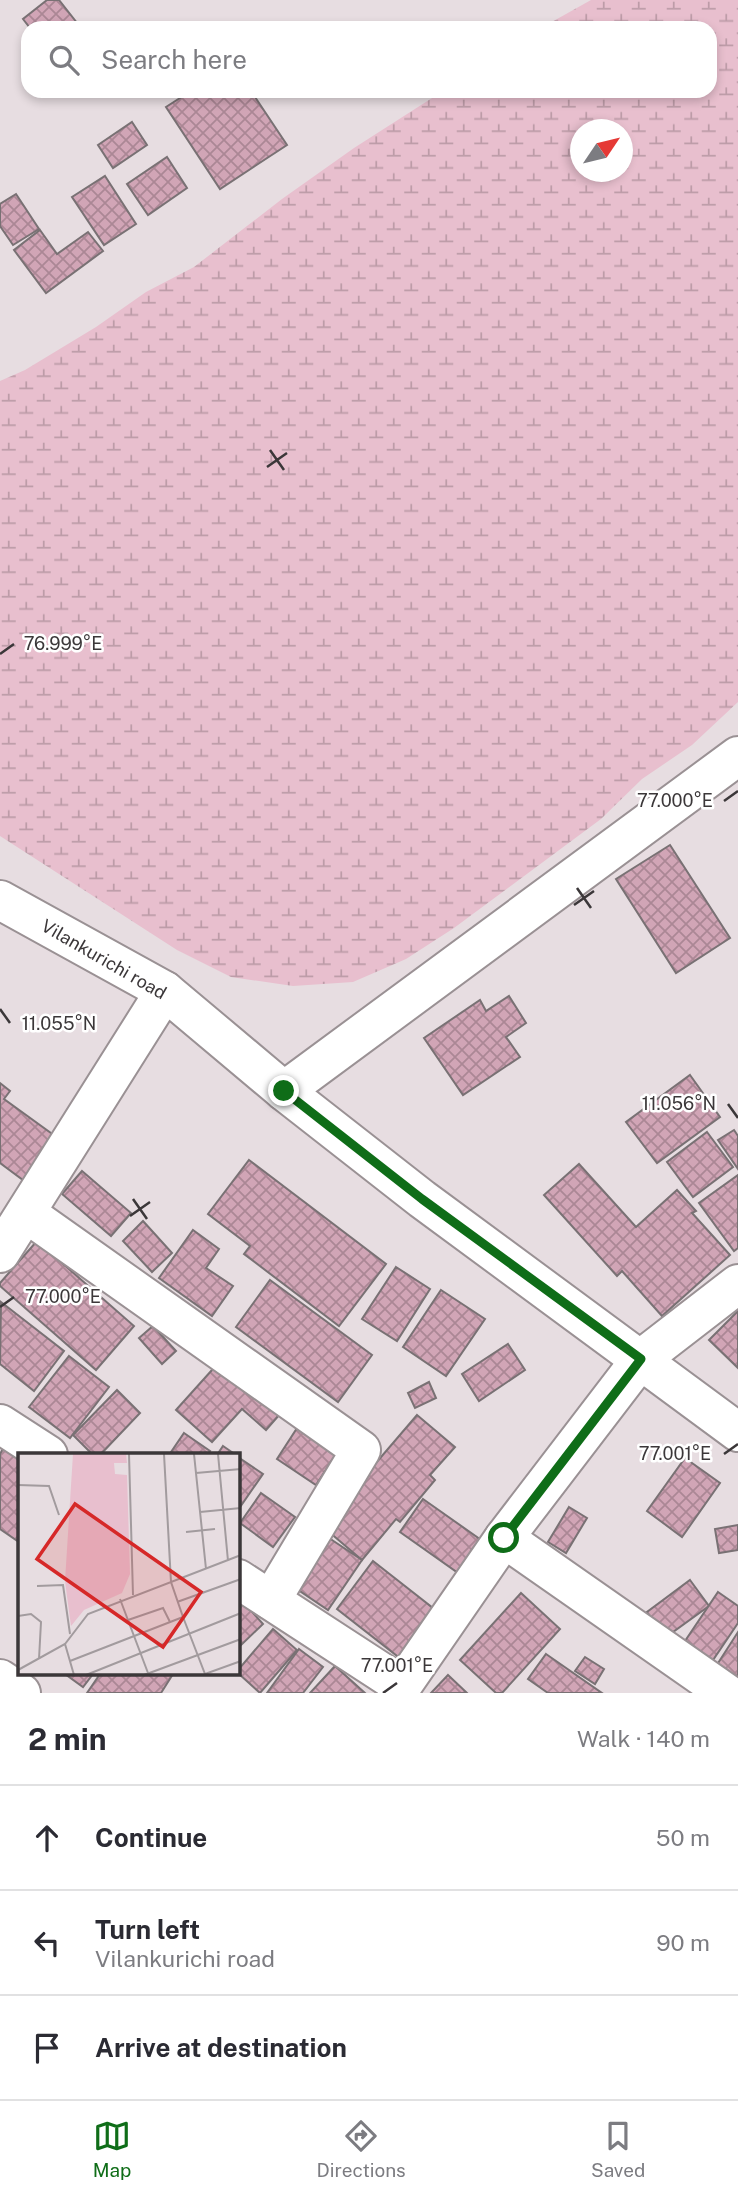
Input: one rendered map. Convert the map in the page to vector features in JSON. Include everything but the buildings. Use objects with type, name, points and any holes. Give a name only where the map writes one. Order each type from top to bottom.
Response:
[{"type":"street","points":[[284,1091],[738,756]]},
{"type":"street","name":"Vilankurichi road","points":[[0,900],[165,991],[284,1091],[422,1199],[738,1433]]},
{"type":"street","points":[[0,1253],[165,991]]},
{"type":"street","points":[[26,1213],[360,1450],[271,1600]]},
{"type":"street","points":[[240,1580],[399,1689],[504,1538],[641,1359],[738,1284]]},
{"type":"street","points":[[0,1424],[45,1453]]},
{"type":"street","points":[[504,1538],[726,1693]]},
{"type":"street","points":[[0,1679],[21,1693]]},
{"type":"green space","points":[[591,0],[738,0],[738,702],[692,745],[642,779],[601,819],[454,928],[406,959],[353,982],[293,986],[231,977],[177,950],[0,836],[0,381],[25,370],[96,327],[146,292],[194,267],[354,148],[432,98],[717,98],[717,21],[554,21]]},
{"type":"route","points":[[284,1091],[422,1199],[641,1359],[504,1538]]}]
